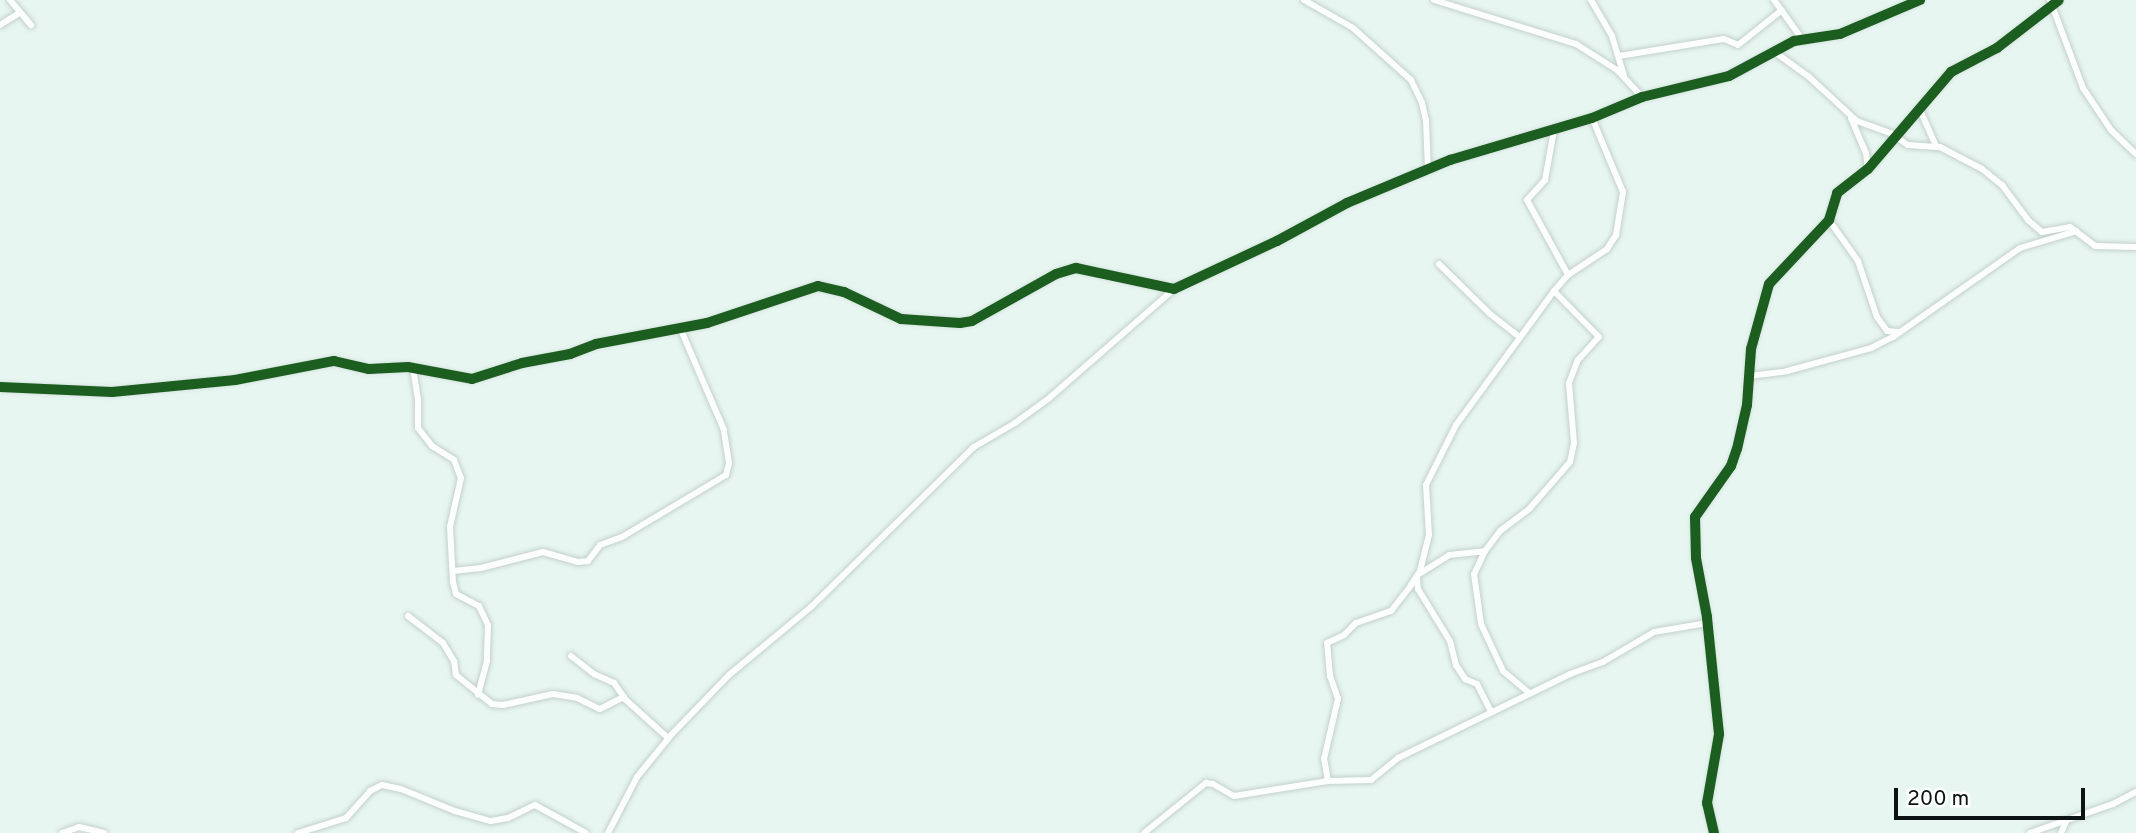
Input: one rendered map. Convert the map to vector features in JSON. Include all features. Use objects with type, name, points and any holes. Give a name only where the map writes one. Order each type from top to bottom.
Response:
[{"type":"street","points":[[10,0],[31,25]]},
{"type":"street","points":[[1304,0],[1353,29],[1411,80],[1426,120],[1428,169]]},
{"type":"street","points":[[1434,0],[1481,17],[1557,36],[1590,52],[1624,76],[1642,97]]},
{"type":"street","points":[[1591,0],[1619,56],[1624,76]]},
{"type":"street","points":[[1774,0],[1802,39]]},
{"type":"street","points":[[608,833],[628,790],[668,738],[729,675],[825,594],[968,453],[1048,399],[1174,289],[1277,241],[1347,203],[1479,149],[1592,118],[1642,97],[1675,91],[1741,71],[1802,39],[1840,34],[1920,0]]},
{"type":"street","points":[[1714,833],[1707,798],[1719,734],[1707,623],[1696,558],[1695,517],[1733,462],[1747,405],[1753,339],[1771,281],[1829,220],[1837,192],[1868,169],[1951,72],[1997,48],[2059,0]]},
{"type":"street","points":[[2051,4],[2083,88],[2111,130],[2136,153]]},
{"type":"street","points":[[1619,56],[1724,39],[1738,45],[1782,10]]},
{"type":"street","points":[[0,25],[19,13]]},
{"type":"street","points":[[1776,53],[1808,76],[1850,116],[1908,145],[1936,146],[1997,180],[2037,230],[2047,233],[2070,227],[2095,246],[2136,247]]},
{"type":"street","points":[[1920,110],[1936,146]]},
{"type":"street","points":[[1850,116],[1866,153],[1868,169]]},
{"type":"street","points":[[1491,712],[1478,684],[1465,679],[1455,665],[1450,641],[1418,589],[1417,576],[1430,528],[1426,485],[1455,425],[1518,336],[1568,275],[1612,243],[1623,201],[1620,182],[1592,118]]},
{"type":"street","points":[[1554,130],[1545,180],[1527,200],[1568,275]]},
{"type":"street","points":[[1829,220],[1858,261],[1877,317],[1887,331],[1899,332]]},
{"type":"street","points":[[1749,376],[1787,371],[1857,354],[1899,332],[2020,247],[2077,232]]},
{"type":"street","points":[[1439,264],[1490,314],[1518,336]]},
{"type":"street","points":[[0,387],[104,393],[236,380],[334,361],[369,369],[413,368],[472,379],[522,363],[570,354],[596,344],[707,323],[818,286],[844,292],[901,319],[960,323],[972,321],[1056,274],[1076,268],[1174,289]]},
{"type":"street","points":[[1530,694],[1503,670],[1481,624],[1474,574],[1485,551],[1500,531],[1537,501],[1573,456],[1569,383],[1578,360],[1599,337],[1553,291]]},
{"type":"street","points":[[453,571],[481,568],[543,552],[578,562],[588,561],[600,545],[622,537],[726,475],[729,463],[724,430],[680,328]]},
{"type":"street","points":[[413,368],[418,399],[418,428],[432,446],[454,460],[461,478],[450,527],[456,594],[479,607],[488,625],[486,661],[478,695]]},
{"type":"street","points":[[1328,781],[1324,759],[1338,699],[1330,676],[1327,643],[1344,635],[1358,622],[1391,611],[1417,576],[1445,556],[1485,551]]},
{"type":"street","points":[[408,616],[443,643],[454,662],[456,675],[492,704],[503,705],[534,696],[562,695],[600,709],[624,697]]},
{"type":"street","points":[[1144,833],[1206,783],[1234,796],[1328,781],[1370,780],[1398,758],[1491,712],[1603,662],[1654,632],[1707,623]]},
{"type":"street","points":[[571,656],[594,674],[614,683],[624,697],[668,738]]},
{"type":"street","points":[[298,833],[346,818],[370,791],[382,785],[401,789],[455,811],[491,821],[508,818],[535,804],[586,833]]},
{"type":"street","points":[[2030,833],[2123,801],[2136,792]]},
{"type":"street","points":[[2061,833],[2066,822]]},
{"type":"street","points":[[62,833],[79,827],[104,833]]},
{"type":"cycle path","points":[[0,387],[112,392],[235,380],[334,361],[369,369],[408,367],[472,379],[522,363],[570,354],[596,344],[707,323],[818,286],[844,292],[901,319],[960,323],[972,321],[1056,274],[1076,268],[1174,289],[1277,241],[1347,203],[1450,160],[1592,118],[1642,97],[1729,76],[1794,41],[1840,34],[1920,0]]},
{"type":"cycle path","points":[[1714,833],[1707,803],[1719,734],[1707,617],[1696,558],[1695,517],[1731,466],[1737,449],[1747,405],[1751,349],[1769,284],[1829,220],[1837,193],[1868,169],[1951,72],[1997,48],[2059,0]]}]
